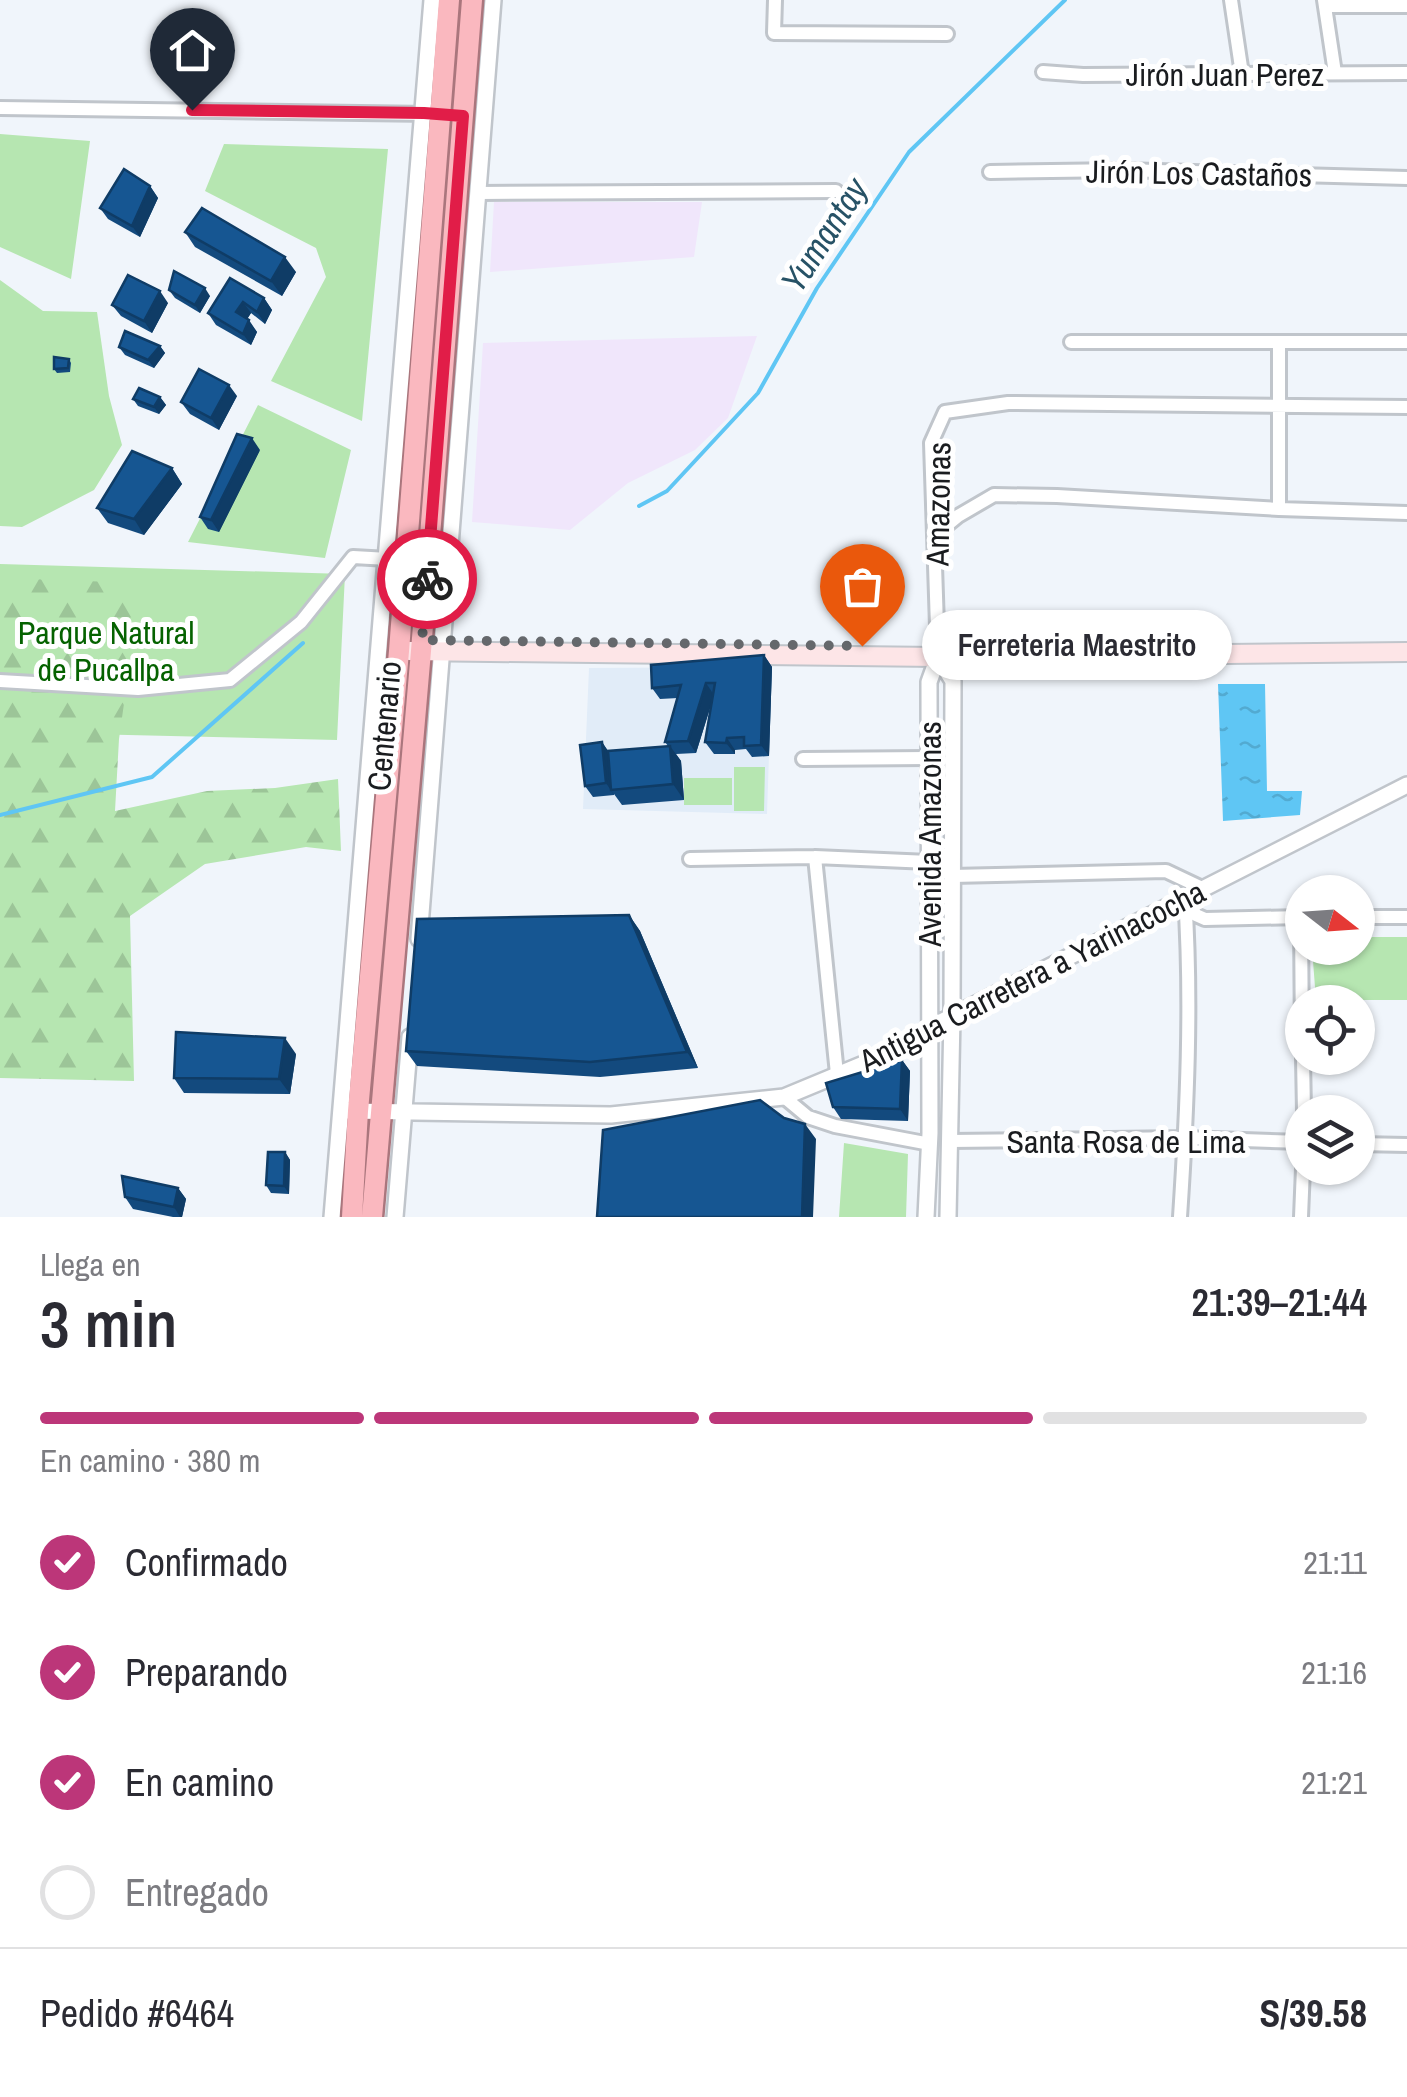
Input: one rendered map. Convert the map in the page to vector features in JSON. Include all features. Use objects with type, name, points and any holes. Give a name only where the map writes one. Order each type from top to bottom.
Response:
[{"type":"highway","name":"Centenario","points":[[352,1217],[349,1111],[392,647],[432,114],[449,0]]},
{"type":"highway","name":"Centenario","points":[[372,1217],[380,1112],[432,646],[472,0]]},
{"type":"main road","points":[[938,652],[1407,642]]},
{"type":"main road","points":[[392,647],[1407,652]]},
{"type":"street","points":[[432,0],[432,114]]},
{"type":"street","points":[[416,962],[432,646],[478,193],[493,0]]},
{"type":"street","points":[[775,0],[774,33],[947,34]]},
{"type":"street","points":[[1231,0],[1242,74]]},
{"type":"street","points":[[1335,73],[1324,3],[1407,6]]},
{"type":"street","name":"Jirón Juan Perez","points":[[1042,72],[1407,73]]},
{"type":"street","points":[[0,108],[463,116]]},
{"type":"street","name":"Jirón Los Castaños","points":[[990,172],[1122,170],[1407,178]]},
{"type":"street","points":[[478,193],[836,191]]},
{"type":"street","points":[[1071,342],[1407,342]]},
{"type":"street","points":[[1278,342],[1279,509]]},
{"type":"street","name":"Amazonas","points":[[938,652],[932,443],[945,412],[1008,403],[1280,404]]},
{"type":"street","points":[[1280,404],[1407,407]]},
{"type":"street","points":[[936,534],[994,495],[1407,512]]},
{"type":"street","points":[[0,681],[138,689],[230,680],[302,622],[353,557],[396,559]]},
{"type":"street","name":"Avenida Amazonas","points":[[926,1217],[930,1144],[929,682],[938,652]]},
{"type":"street","name":"Avenida Amazonas","points":[[938,652],[954,681],[948,1217]]},
{"type":"street","points":[[803,759],[928,758]]},
{"type":"street","name":"Antigua Carretera a Yarinacocha","points":[[349,1111],[610,1114],[784,1097],[895,1051],[952,1016],[1407,785]]},
{"type":"street","points":[[690,859],[815,857],[930,862]]},
{"type":"street","points":[[815,857],[836,1074]]},
{"type":"street","points":[[952,876],[1166,870],[1204,888]]},
{"type":"street","points":[[1185,896],[1196,915],[1204,919],[1285,917]]},
{"type":"street","points":[[1180,1217],[1185,1138],[1185,896]]},
{"type":"street","points":[[1375,917],[1407,917]]},
{"type":"street","points":[[395,1217],[411,1021]]},
{"type":"street","points":[[784,1097],[808,1117],[835,1126],[930,1144]]},
{"type":"street","points":[[332,1217],[349,1111]]},
{"type":"street","name":"Santa Rosa de Lima","points":[[950,1142],[1185,1138],[1285,1141]]},
{"type":"street","points":[[1375,1144],[1407,1145]]},
{"type":"street","points":[[1301,1217],[1302,1185]]},
{"type":"shaded area","points":[[494,202],[702,202],[694,257],[490,272]]},
{"type":"shaded area","points":[[757,336],[728,418],[695,450],[628,483],[570,530],[472,522],[483,343]]},
{"type":"shaded area","points":[[772,667],[767,814],[583,809],[589,668]]},
{"type":"green space","points":[[0,134],[90,141],[71,279],[0,247]]},
{"type":"green space","points":[[224,144],[388,149],[362,421],[271,381],[326,277],[316,248],[205,191]]},
{"type":"green space","points":[[0,280],[43,311],[97,312],[109,396],[122,445],[94,490],[22,527],[0,526]]},
{"type":"green space","points":[[258,405],[351,450],[325,558],[188,542]]},
{"type":"green space","name":"Parque Natural de Pucallpa","points":[[0,564],[345,574],[337,740],[0,732]]},
{"type":"green space","points":[[0,578],[141,583],[119,739],[115,811],[207,791],[275,788],[338,779],[341,851],[306,847],[205,864],[130,916],[134,1081],[0,1078]]},
{"type":"green space","points":[[734,767],[765,767],[764,811],[734,811]]},
{"type":"green space","points":[[684,778],[732,778],[732,805],[684,805]]},
{"type":"green space","points":[[1375,937],[1407,937],[1407,1000],[1375,1000],[1375,985],[1315,985],[1313,965],[1375,965]]},
{"type":"green space","points":[[844,1143],[908,1154],[906,1217],[839,1217]]},
{"type":"water","points":[[1218,684],[1265,684],[1267,791],[1302,791],[1300,815],[1223,821]]},
{"type":"building","points":[[124,169],[150,186],[132,226],[100,208]]},
{"type":"building","points":[[202,208],[285,257],[271,281],[185,232]]},
{"type":"building","points":[[174,271],[205,288],[195,305],[169,290]]},
{"type":"building","points":[[128,275],[160,291],[144,321],[112,305]]},
{"type":"building","points":[[230,278],[264,298],[257,312],[243,302],[236,312],[249,320],[243,334],[208,313]]},
{"type":"building","points":[[125,331],[160,346],[148,360],[119,347]]},
{"type":"building","points":[[54,357],[69,359],[68,368],[54,369]]},
{"type":"building","points":[[199,369],[229,385],[211,418],[181,402]]},
{"type":"building","points":[[139,388],[160,397],[154,407],[133,399]]},
{"type":"building","points":[[237,434],[252,438],[211,520],[200,517]]},
{"type":"building","points":[[132,451],[172,468],[134,519],[97,508]]},
{"type":"building","points":[[764,655],[761,745],[744,746],[744,737],[727,738],[726,743],[705,742],[715,683],[706,683],[688,741],[665,742],[681,685],[652,688],[651,665]]},
{"type":"building","points":[[602,742],[606,783],[585,786],[580,745]]},
{"type":"building","points":[[670,746],[673,784],[611,790],[608,751]]},
{"type":"building","points":[[629,915],[687,1052],[590,1062],[406,1051],[417,919]]},
{"type":"building","points":[[176,1032],[285,1038],[279,1079],[174,1078]]},
{"type":"building","points":[[902,1060],[900,1109],[833,1107],[826,1083]]},
{"type":"building","points":[[760,1100],[784,1118],[805,1124],[802,1217],[597,1217],[603,1130]]},
{"type":"building","points":[[268,1152],[285,1152],[284,1186],[266,1185]]},
{"type":"building","points":[[122,1176],[178,1188],[174,1207],[125,1197]]},
{"type":"waterway","name":"Yumantay","points":[[639,506],[667,491],[758,393],[817,288],[909,152],[1065,0]]},
{"type":"waterway","name":"Yumantay","points":[[0,815],[152,777],[303,643]]},
{"type":"way so far","points":[[427,579],[422,640],[862,646]]},
{"type":"place","name":"Ferreteria Maestrito","points":[[862,646]]},
{"type":"route","points":[[192,110],[463,116],[427,579]]}]
